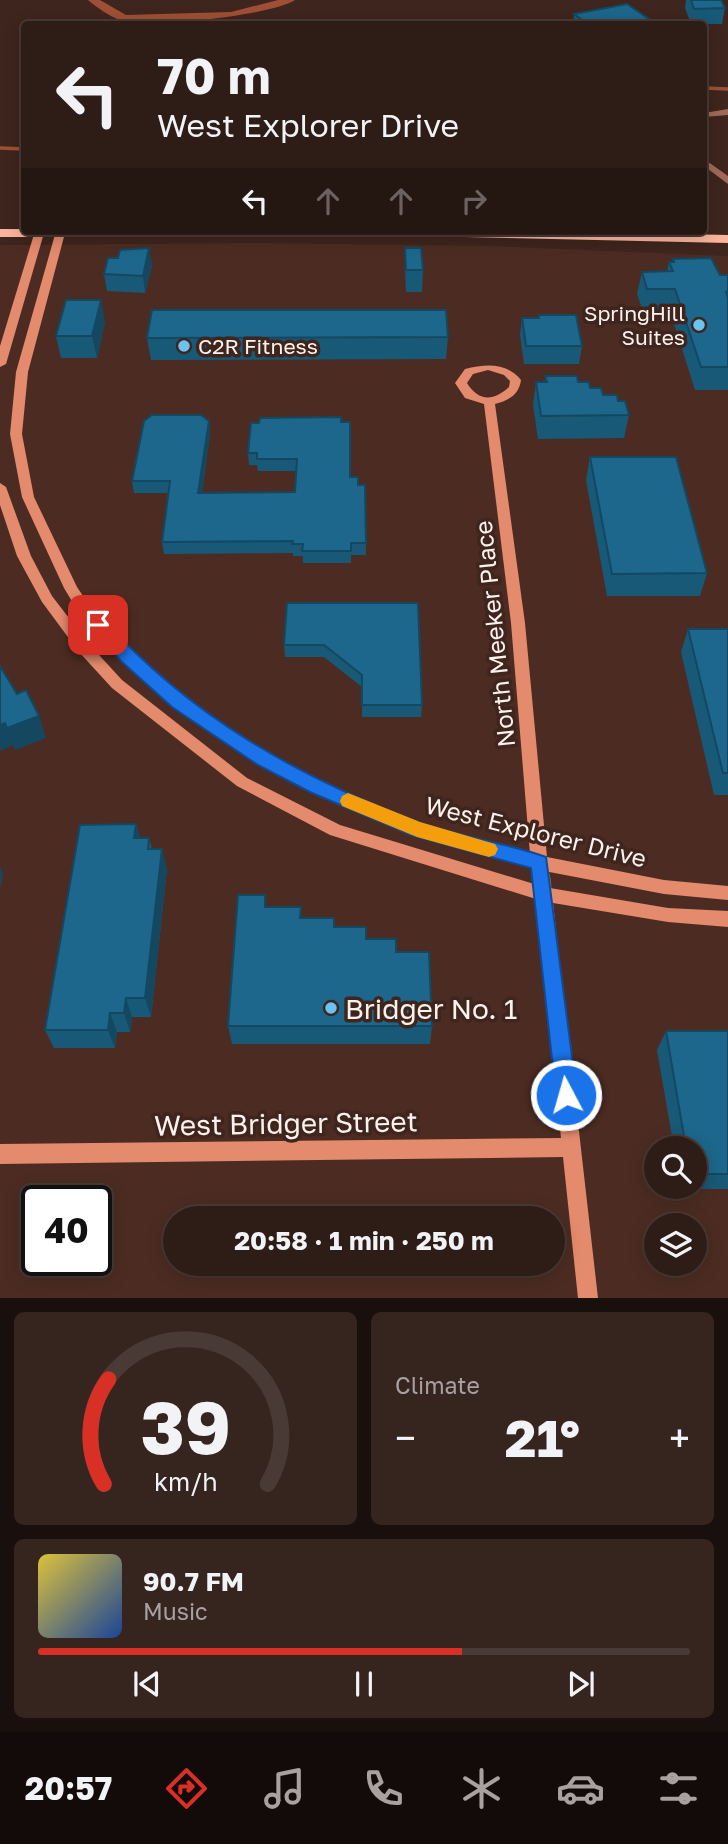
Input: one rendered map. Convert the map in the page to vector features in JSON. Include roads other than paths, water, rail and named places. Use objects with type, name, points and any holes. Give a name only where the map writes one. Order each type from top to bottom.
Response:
[{"type":"main road","points":[[707,239],[728,231]]},
{"type":"main road","points":[[0,233],[21,233]]},
{"type":"main road","points":[[596,235],[728,239]]},
{"type":"street","points":[[707,116],[728,112]]},
{"type":"street","points":[[707,164],[728,181]]},
{"type":"street","points":[[0,364],[38,235]]},
{"type":"street","name":"West Explorer Drive","points":[[59,235],[22,372],[16,434],[28,497],[71,588],[84,609],[127,656],[178,702],[264,760],[316,787],[417,829],[539,863],[664,887],[728,893]]},
{"type":"street","points":[[0,372],[22,372]]},
{"type":"street","name":"North Meeker Place","points":[[489,401],[518,623],[539,863]]},
{"type":"street","points":[[0,487],[24,556],[47,599],[84,648],[117,684],[242,782],[336,830],[544,894],[668,915],[728,919]]},
{"type":"street","points":[[539,863],[588,1298]]},
{"type":"street","name":"West Bridger Street","points":[[0,1154],[572,1147]]},
{"type":"waterway","points":[[93,0],[124,18],[231,15],[290,0]]},
{"type":"waterway","points":[[707,88],[728,89]]},
{"type":"waterway","points":[[0,148],[21,149]]},
{"type":"place","name":"SpringHill Suites","points":[[699,325]]},
{"type":"place","name":"C2R Fitness","points":[[184,346]]},
{"type":"place","name":"Bridger No. 1","points":[[331,1008]]}]
